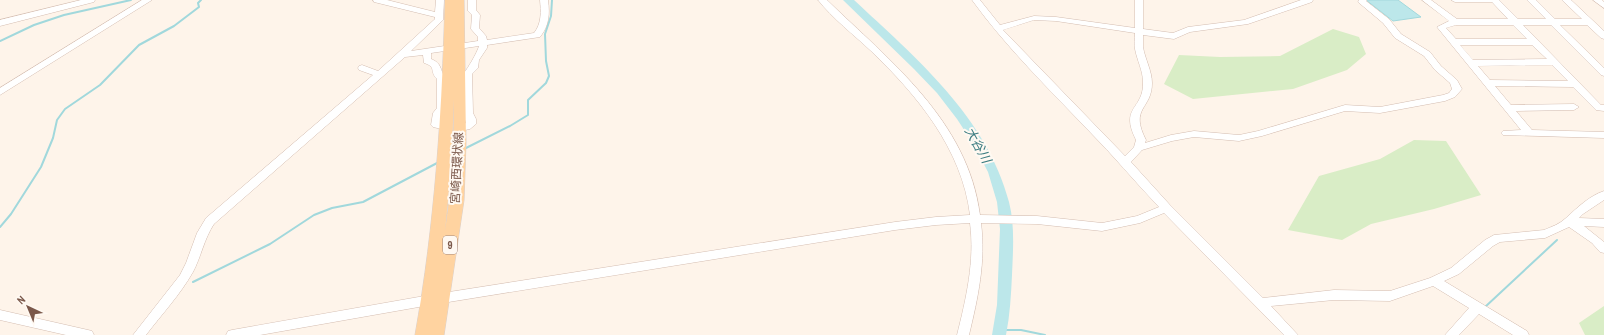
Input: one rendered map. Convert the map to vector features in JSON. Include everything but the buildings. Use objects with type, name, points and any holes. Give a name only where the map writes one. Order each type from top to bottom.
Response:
[{"type":"main road","name":"宮崎西環状線","points":[[436,335],[436,299],[446,127],[458,47],[450,0]]},
{"type":"main road","name":"宮崎西環状線","points":[[423,335],[436,299],[457,200],[460,148],[458,47],[459,0]]},
{"type":"street","points":[[0,23],[91,0]]},
{"type":"street","points":[[0,92],[148,0]]},
{"type":"street","points":[[377,0],[440,16]]},
{"type":"street","points":[[139,335],[179,284],[189,268],[200,236],[210,221],[402,55],[439,20],[440,0]]},
{"type":"street","points":[[460,128],[467,127],[471,124],[471,119],[468,113],[468,73],[474,68],[475,60],[483,48],[482,36],[475,29],[476,15],[472,11],[472,0]]},
{"type":"street","points":[[402,55],[537,35],[540,32],[546,14],[544,0]]},
{"type":"street","points":[[822,0],[906,81],[938,123],[950,142],[964,172],[979,219],[975,271],[969,312],[963,335]]},
{"type":"street","points":[[976,0],[997,29],[1016,50],[1125,162],[1143,184],[1166,208],[1292,335]]},
{"type":"street","points":[[1139,0],[1139,47],[1148,81],[1147,94],[1135,113],[1135,128],[1141,140],[1139,148]]},
{"type":"street","points":[[997,29],[1023,20],[1034,18],[1056,19],[1174,36],[1188,30],[1245,22],[1309,0]]},
{"type":"street","points":[[1125,162],[1139,148],[1171,138],[1194,134],[1239,138],[1259,134],[1345,108],[1380,110],[1445,98],[1452,95],[1457,89],[1454,82],[1438,68],[1427,54],[1395,34],[1388,23],[1366,6],[1362,2],[1363,0]]},
{"type":"street","points":[[1426,0],[1455,22]]},
{"type":"street","points":[[1455,0],[1494,0],[1598,108],[1604,108]]},
{"type":"street","points":[[1531,0],[1604,73]]},
{"type":"street","points":[[1566,0],[1604,36]]},
{"type":"street","points":[[1597,0],[1604,6]]},
{"type":"street","points":[[1529,133],[1441,27],[1455,22],[1589,22]]},
{"type":"street","points":[[1454,42],[1534,42]]},
{"type":"street","points":[[427,51],[426,61],[434,63],[437,67],[438,75],[441,78],[442,108],[438,113],[436,125],[446,127]]},
{"type":"street","points":[[1470,62],[1554,62]]},
{"type":"street","points":[[362,68],[379,74]]},
{"type":"street","points":[[1488,83],[1575,84]]},
{"type":"street","points":[[1508,108],[1574,107]]},
{"type":"street","points":[[1506,133],[1604,135]]},
{"type":"street","points":[[1260,303],[1334,295],[1390,296],[1434,281],[1455,271],[1489,243],[1498,238],[1545,234],[1569,222],[1579,211],[1604,195]]},
{"type":"street","points":[[232,335],[436,299],[895,226],[936,221],[979,219],[1037,220],[1102,227],[1140,219],[1166,208]]},
{"type":"street","points":[[1569,222],[1604,223]]},
{"type":"street","points":[[1569,222],[1596,240],[1604,249]]},
{"type":"street","points":[[1434,281],[1523,335]]},
{"type":"street","points":[[1451,335],[1478,307]]},
{"type":"street","points":[[0,315],[88,335]]},
{"type":"green space","points":[[1333,29],[1359,37],[1366,54],[1347,70],[1293,89],[1193,99],[1164,84],[1179,55],[1220,57],[1280,56]]},
{"type":"green space","points":[[1414,140],[1446,141],[1481,195],[1434,209],[1371,224],[1342,240],[1288,230],[1319,176],[1380,159]]},
{"type":"green space","points":[[1604,306],[1604,335],[1585,335],[1579,323]]},
{"type":"water","points":[[1366,0],[1398,0],[1421,17],[1393,21]]},
{"type":"waterway","points":[[0,41],[34,25],[64,15],[131,0]]},
{"type":"waterway","points":[[0,227],[11,214],[41,167],[53,138],[57,120],[65,109],[100,85],[139,45],[174,26],[199,7],[198,3],[201,0]]},
{"type":"waterway","points":[[464,149],[510,126],[528,115],[528,100],[546,83],[549,76],[546,61],[545,34],[551,16],[552,0]]},
{"type":"waterway","name":"大谷川","points":[[848,0],[918,66],[940,91],[961,117],[979,144],[994,172],[1005,211],[1007,238],[1004,305],[999,335]]},
{"type":"waterway","points":[[193,282],[270,244],[314,215],[332,208],[363,202],[439,162]]},
{"type":"waterway","points":[[1485,307],[1557,240]]},
{"type":"waterway","points":[[1000,330],[1021,330],[1045,335]]}]
